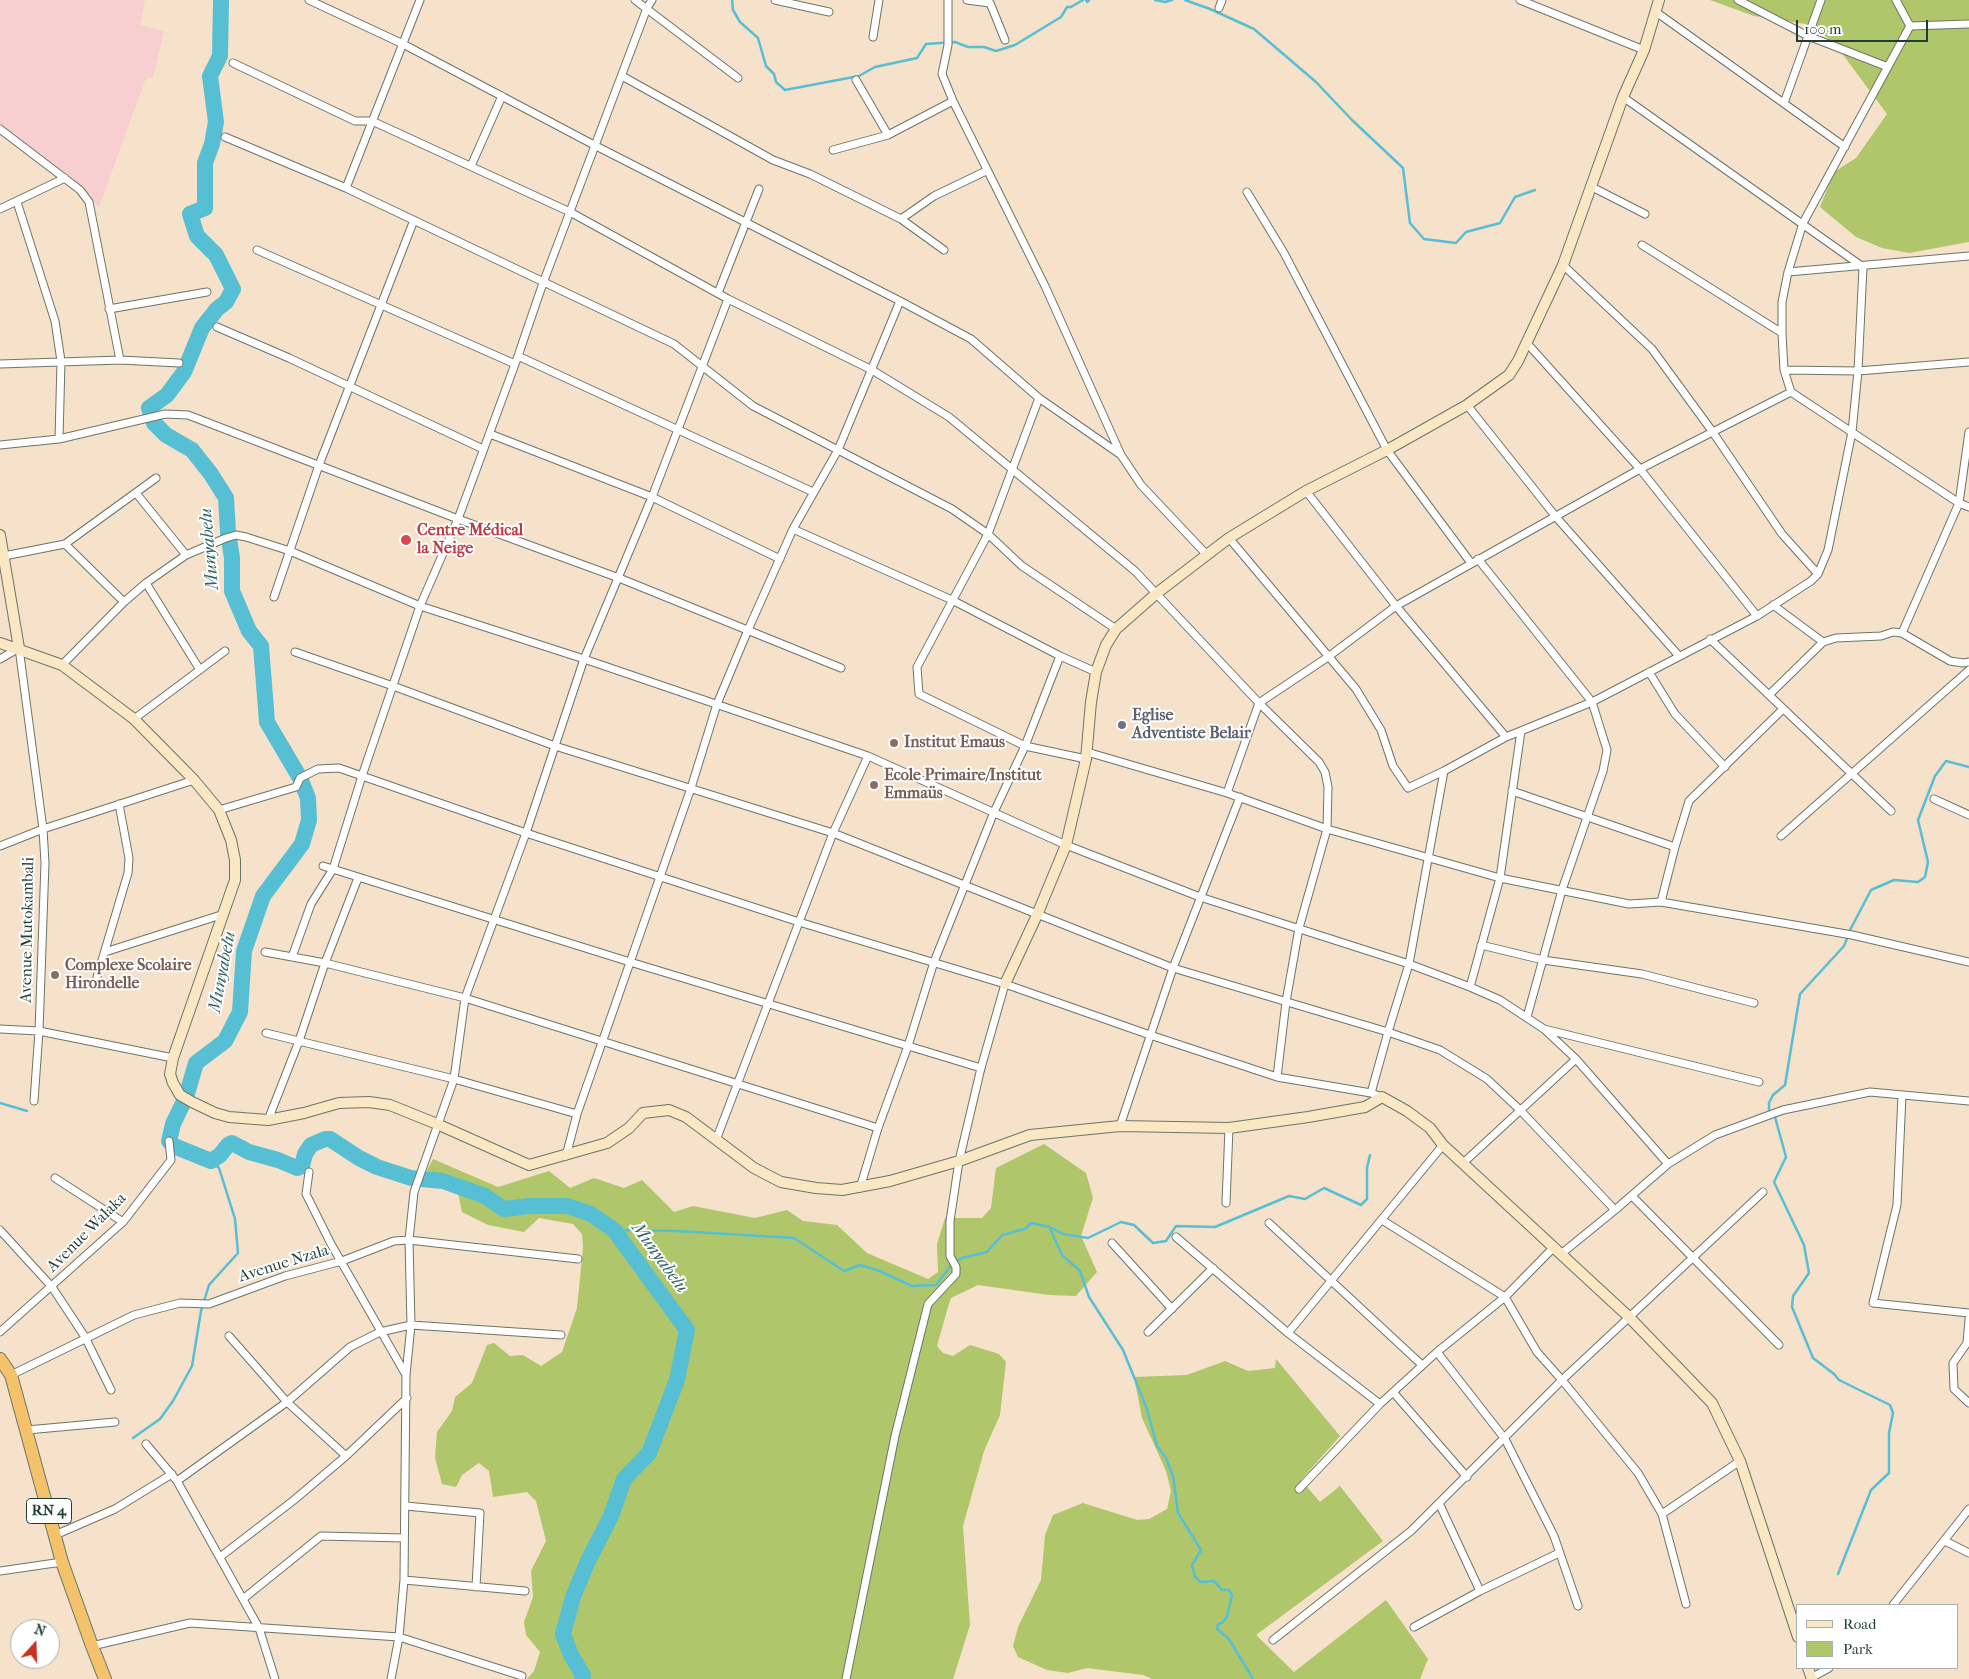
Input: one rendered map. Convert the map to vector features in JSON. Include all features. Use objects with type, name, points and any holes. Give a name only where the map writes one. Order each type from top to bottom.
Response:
[{"type":"highway","name":"RN 4","points":[[0,1359],[11,1375],[62,1562],[106,1679]]},
{"type":"street","points":[[308,0],[403,44],[596,146],[971,339],[1039,398],[1121,454]]},
{"type":"street","points":[[346,188],[420,0]]},
{"type":"street","points":[[636,0],[738,78]]},
{"type":"street","points":[[292,957],[311,904],[333,869],[362,776],[420,606],[458,519],[543,283],[647,8],[652,0]]},
{"type":"street","points":[[775,0],[829,12]]},
{"type":"street","points":[[873,37],[879,0]]},
{"type":"street","points":[[948,0],[948,42],[942,74],[953,102],[1045,286],[1121,454],[1141,484],[1207,555]]},
{"type":"street","points":[[967,0],[990,3],[1004,40]]},
{"type":"street","points":[[1219,8],[1222,0]]},
{"type":"street","points":[[1520,0],[1644,50]]},
{"type":"street","points":[[846,1679],[895,1436],[928,1304],[956,1274],[956,1267],[950,1256],[950,1221],[959,1161],[981,1068],[1005,984],[1037,915],[1066,844],[1086,755],[1096,672],[1106,645],[1116,628],[1157,593],[1229,538],[1306,491],[1387,450],[1466,405],[1509,375],[1563,265],[1623,97],[1644,50],[1659,0]]},
{"type":"street","points":[[1738,0],[1808,36],[1888,67]]},
{"type":"street","points":[[1784,103],[1821,0]]},
{"type":"street","points":[[1896,0],[1910,26]]},
{"type":"street","points":[[1656,12],[1845,147]]},
{"type":"street","points":[[1910,26],[1969,24]]},
{"type":"street","points":[[1910,26],[1803,223],[1788,272],[1782,302],[1784,370],[1791,392],[1960,503],[1969,507]]},
{"type":"street","points":[[233,63],[355,121],[372,121],[570,212],[728,299],[872,370],[949,417],[1013,468],[1135,571],[1322,767],[1328,787],[1327,829],[1299,928],[1286,1002],[1277,1077]]},
{"type":"street","points":[[622,76],[773,160],[810,174],[901,219],[944,250]]},
{"type":"street","points":[[856,80],[888,135]]},
{"type":"street","points":[[471,166],[502,96]]},
{"type":"street","points":[[1623,97],[1863,267]]},
{"type":"street","points":[[833,150],[888,135],[953,102]]},
{"type":"street","points":[[0,129],[80,190],[89,202],[120,360]]},
{"type":"street","points":[[225,137],[346,188],[674,344],[753,406],[952,509],[988,534],[1022,566],[1116,628]]},
{"type":"street","points":[[901,219],[934,196],[986,171]]},
{"type":"street","points":[[0,209],[65,178]]},
{"type":"street","points":[[1592,187],[1645,214]]},
{"type":"street","points":[[718,292],[759,190]]},
{"type":"street","points":[[1247,192],[1284,253],[1387,450],[1471,563]]},
{"type":"street","points":[[17,202],[55,320],[60,361],[59,439]]},
{"type":"street","points":[[274,597],[319,465],[414,220]]},
{"type":"street","points":[[1642,245],[1782,333]]},
{"type":"street","points":[[257,250],[380,306],[515,364]]},
{"type":"street","points":[[1788,272],[1863,267],[1969,256]]},
{"type":"street","points":[[1563,265],[1652,349],[1712,431],[1782,534],[1818,574]]},
{"type":"street","points":[[1229,538],[1356,689],[1381,730],[1393,766],[1408,788],[1444,771],[1506,737],[1592,702],[1757,616],[1811,581],[1818,574],[1828,550],[1852,432],[1858,372],[1863,267]]},
{"type":"street","points":[[110,309],[207,292]]},
{"type":"street","points":[[391,1679],[399,1637],[404,1580],[406,1375],[411,1325],[409,1240],[416,1182],[454,1080],[465,998],[526,833],[584,659],[620,578],[728,299]]},
{"type":"street","points":[[566,1156],[577,1114],[692,788],[717,704],[793,529],[838,450],[900,301]]},
{"type":"street","points":[[217,327],[289,358],[483,449]]},
{"type":"street","points":[[1526,342],[1640,469],[1757,616]]},
{"type":"street","points":[[518,356],[813,492]]},
{"type":"street","points":[[0,364],[120,360],[179,363]]},
{"type":"street","points":[[1784,370],[1858,372],[1969,362]]},
{"type":"street","points":[[1226,793],[1259,703],[1328,657],[1396,606],[1640,469],[1791,392]]},
{"type":"street","points":[[1039,398],[988,534],[917,667],[919,694],[1025,746],[1086,755],[1226,793],[1327,829],[1500,878],[1629,904],[1661,902],[1852,935],[1969,962]]},
{"type":"street","points":[[1466,405],[1556,517],[1679,656]]},
{"type":"street","points":[[0,445],[59,439],[164,414],[188,415],[458,519],[620,578],[841,668]]},
{"type":"street","points":[[1902,634],[1960,503],[1969,432]]},
{"type":"street","points":[[490,434],[652,497],[780,559]]},
{"type":"street","points":[[4,556],[66,544],[156,478]]},
{"type":"street","points":[[1306,491],[1396,606],[1506,737]]},
{"type":"street","points":[[136,494],[186,555]]},
{"type":"street","points":[[793,529],[952,600],[1060,656],[1096,672]]},
{"type":"street","points":[[0,535],[19,648]]},
{"type":"street","points":[[62,665],[124,602],[146,583],[186,555],[226,538],[236,535],[246,537],[290,551],[420,606],[584,659],[868,756],[1066,844],[1200,897],[1409,964],[1500,1000],[1544,1029],[1576,1059],[1668,1164]]},
{"type":"street","points":[[66,544],[124,602]]},
{"type":"street","points":[[1478,559],[1592,702],[1607,750],[1603,771],[1562,890],[1527,1017]]},
{"type":"street","points":[[146,583],[200,670]]},
{"type":"street","points":[[1773,605],[1823,642]]},
{"type":"street","points":[[1769,695],[1823,642],[1836,638],[1881,636],[1893,632],[1902,634],[1950,660],[1963,663],[1969,662]]},
{"type":"street","points":[[1710,639],[1891,811]]},
{"type":"street","points":[[0,643],[19,648],[62,665],[134,719],[194,780],[219,810],[231,840],[235,860],[235,880],[173,1058],[170,1074],[172,1083],[180,1095],[215,1113],[230,1117],[268,1120],[304,1113],[339,1103],[369,1102],[390,1105],[529,1165],[607,1143],[629,1128],[644,1113],[669,1110],[686,1117],[754,1168],[781,1182],[833,1189],[860,1188],[959,1161],[1030,1135],[1120,1126],[1229,1128],[1365,1107],[1382,1097]]},
{"type":"street","points":[[0,659],[19,648]]},
{"type":"street","name":"Avenue Mutokambali","points":[[19,648],[43,829],[45,863],[39,1031],[34,1101]]},
{"type":"street","points":[[134,719],[225,651]]},
{"type":"street","points":[[295,652],[555,746],[833,833],[1173,968],[1388,1032],[1440,1050],[1486,1079],[1520,1110],[1615,1210]]},
{"type":"street","points":[[860,1188],[878,1128],[908,1046],[934,962],[994,812],[1025,746],[1060,656]]},
{"type":"street","points":[[1781,836],[1969,670]]},
{"type":"street","points":[[1649,672],[1675,714],[1725,767]]},
{"type":"street","points":[[1661,902],[1674,847],[1689,801],[1783,709]]},
{"type":"street","points":[[1470,987],[1500,878],[1521,731]]},
{"type":"street","points":[[716,1140],[833,833],[868,756]]},
{"type":"street","points":[[219,810],[296,787],[300,778],[318,769],[339,768],[526,833],[660,875],[799,922],[1005,984],[1277,1077],[1371,1093],[1382,1097],[1407,1111],[1430,1128],[1443,1145],[1462,1164],[1629,1318],[1712,1403],[1740,1461],[1796,1631]]},
{"type":"street","points":[[1371,1093],[1409,964],[1444,771]]},
{"type":"street","points":[[43,829],[194,780]]},
{"type":"street","points":[[1512,791],[1674,847]]},
{"type":"street","points":[[1120,1126],[1173,968],[1240,797]]},
{"type":"street","points":[[1934,799],[1969,815]]},
{"type":"street","points":[[97,977],[128,873],[129,858],[119,804]]},
{"type":"street","name":"Avenue Mutokambali","points":[[0,846],[43,829]]},
{"type":"street","points":[[323,866],[630,962],[981,1068]]},
{"type":"street","points":[[268,1120],[299,1041],[358,878]]},
{"type":"street","points":[[105,952],[224,914]]},
{"type":"street","points":[[1481,945],[1543,960],[1642,974],[1754,1003]]},
{"type":"street","points":[[266,952],[326,963],[465,998],[878,1128]]},
{"type":"street","points":[[0,1029],[39,1031],[173,1058]]},
{"type":"street","points":[[1544,1029],[1759,1082]]},
{"type":"street","points":[[266,1033],[454,1080],[577,1114]]},
{"type":"street","points":[[1462,1164],[1576,1059]]},
{"type":"street","points":[[1299,1489],[1392,1392],[1437,1352],[1504,1298],[1557,1251],[1615,1210],[1668,1164],[1716,1135],[1783,1110],[1870,1092],[1969,1101]]},
{"type":"street","points":[[1902,1095],[1897,1206],[1873,1303],[1969,1313]]},
{"type":"street","points":[[1226,1203],[1229,1128]]},
{"type":"street","name":"Avenue Walaka","points":[[0,1332],[123,1222],[171,1160],[169,1141]]},
{"type":"street","points":[[1288,1333],[1443,1145]]},
{"type":"street","points":[[309,1172],[306,1194],[330,1244],[342,1261],[380,1332],[406,1375]]},
{"type":"street","points":[[55,1178],[123,1222]]},
{"type":"street","points":[[1272,1640],[1412,1531],[1562,1380],[1763,1192]]},
{"type":"street","points":[[1632,1196],[1779,1345]]},
{"type":"street","points":[[1382,1220],[1504,1298],[1537,1352],[1638,1473],[1662,1514],[1686,1604]]},
{"type":"street","points":[[1268,1222],[1422,1365]]},
{"type":"street","points":[[0,1230],[52,1287],[85,1337],[111,1390]]},
{"type":"street","points":[[1176,1236],[1288,1333],[1380,1404]]},
{"type":"street","name":"Avenue Nzala","points":[[11,1375],[85,1337],[134,1315],[180,1303],[203,1303],[285,1276],[342,1261],[394,1241],[409,1240],[578,1259]]},
{"type":"street","points":[[1112,1243],[1172,1309]]},
{"type":"street","points":[[1148,1332],[1213,1268]]},
{"type":"street","points":[[1969,1319],[1968,1344],[1953,1363],[1954,1390],[1969,1402]]},
{"type":"street","points":[[177,1480],[287,1402],[350,1347],[380,1332],[411,1325],[561,1336]]},
{"type":"street","points":[[229,1336],[287,1402],[346,1456]]},
{"type":"street","points":[[1437,1352],[1505,1439],[1554,1536],[1578,1606]]},
{"type":"street","points":[[1392,1392],[1467,1477]]},
{"type":"street","points":[[220,1557],[294,1500],[346,1456],[407,1398]]},
{"type":"street","points":[[27,1430],[116,1422]]},
{"type":"street","points":[[146,1444],[177,1480],[259,1628],[275,1679]]},
{"type":"street","points":[[1662,1514],[1740,1461]]},
{"type":"street","points":[[55,1535],[115,1509],[172,1474]]},
{"type":"street","points":[[1440,1504],[1480,1591]]},
{"type":"street","points":[[406,1506],[480,1513],[476,1587]]},
{"type":"street","points":[[1894,1604],[1969,1509]]},
{"type":"street","points":[[243,1599],[321,1536],[404,1538]]},
{"type":"street","points":[[1945,1541],[1969,1553]]},
{"type":"street","points":[[1414,1627],[1480,1591],[1560,1553]]},
{"type":"street","points":[[0,1571],[62,1562]]},
{"type":"street","points":[[404,1580],[525,1591]]},
{"type":"street","points":[[92,1646],[190,1622],[399,1637],[522,1676]]},
{"type":"street","points":[[1810,1675],[1826,1669]]},
{"type":"shaded area","points":[[0,0],[145,0],[140,25],[164,31],[153,78],[146,78],[99,207],[0,127]]},
{"type":"green space","points":[[1710,0],[1969,0],[1969,242],[1909,253],[1882,248],[1856,237],[1820,207],[1834,172],[1856,158],[1887,114],[1835,44],[1812,25],[1754,16]]},
{"type":"green space","points":[[1044,1144],[1086,1173],[1093,1198],[1081,1236],[1097,1272],[1076,1296],[1049,1295],[978,1285],[951,1298],[937,1346],[943,1353],[953,1356],[970,1345],[999,1354],[1006,1362],[1000,1415],[984,1451],[963,1526],[970,1625],[953,1679],[527,1679],[534,1671],[540,1652],[526,1635],[524,1622],[533,1597],[531,1571],[546,1541],[536,1501],[527,1492],[493,1497],[489,1471],[479,1463],[462,1475],[456,1487],[442,1484],[435,1458],[437,1432],[452,1411],[455,1397],[472,1383],[487,1345],[494,1343],[510,1356],[523,1355],[541,1366],[562,1352],[577,1308],[583,1248],[582,1234],[573,1224],[539,1218],[524,1232],[488,1225],[462,1212],[458,1193],[437,1183],[427,1170],[433,1159],[498,1187],[549,1171],[570,1188],[594,1178],[624,1188],[642,1180],[674,1212],[693,1206],[755,1218],[787,1210],[803,1221],[837,1225],[867,1253],[928,1279],[938,1272],[937,1244],[945,1218],[982,1218],[991,1208],[996,1168]]},
{"type":"green space","points":[[1276,1359],[1340,1436],[1301,1480],[1320,1502],[1340,1486],[1383,1541],[1256,1635],[1294,1672],[1386,1600],[1428,1659],[1420,1679],[1152,1679],[1143,1675],[1087,1668],[1068,1673],[1047,1670],[1018,1657],[1013,1646],[1018,1627],[1041,1580],[1045,1535],[1053,1515],[1083,1503],[1137,1520],[1149,1519],[1167,1509],[1171,1491],[1166,1471],[1142,1418],[1134,1377],[1187,1375],[1225,1361],[1248,1371],[1275,1368]]},
{"type":"waterway","name":"Munyabelu","points":[[221,0],[220,56],[210,76],[216,122],[212,144],[205,163],[205,208],[190,214],[197,236],[216,255],[233,289],[226,302],[217,309],[202,328],[184,372],[167,395],[149,408],[154,423],[166,435],[192,450],[211,474],[226,498],[232,558],[232,591],[249,631],[261,646],[267,722],[300,778],[308,798],[309,820],[302,844],[263,896],[244,951],[240,1012],[225,1041],[196,1063],[186,1097],[173,1124],[169,1141],[174,1146],[211,1161],[232,1143],[249,1152],[278,1160],[297,1168],[302,1166],[305,1154],[311,1145],[325,1139],[330,1139],[377,1167],[411,1178],[443,1181],[485,1196],[504,1209],[529,1206],[568,1206],[591,1214],[614,1230],[687,1330],[677,1380],[649,1453],[624,1479],[611,1516],[588,1561],[573,1597],[563,1634],[571,1655],[583,1675],[582,1679]]},
{"type":"waterway","points":[[732,0],[733,10],[740,22],[758,38],[766,66],[774,74],[776,82],[785,90],[859,76],[875,67],[917,58],[926,44],[955,42],[968,47],[984,47],[996,51],[1015,45],[1061,17],[1067,7],[1071,7],[1083,0]]},
{"type":"waterway","points":[[1086,0],[1087,2],[1089,0]]},
{"type":"waterway","points":[[1155,0],[1165,2],[1172,0]]},
{"type":"waterway","points":[[1185,0],[1254,29],[1316,82],[1352,120],[1403,168],[1410,223],[1424,239],[1456,243],[1466,232],[1500,223],[1515,197],[1535,190]]},
{"type":"waterway","points":[[1849,932],[1871,890],[1894,880],[1918,882],[1925,877],[1928,862],[1918,820],[1935,776],[1946,761],[1969,767]]},
{"type":"waterway","points":[[1769,1110],[1769,1103],[1773,1095],[1785,1085],[1800,994],[1844,946],[1848,936]]},
{"type":"waterway","points":[[0,1103],[27,1111]]},
{"type":"waterway","points":[[1775,1117],[1786,1157],[1774,1182],[1804,1245],[1809,1273],[1793,1296],[1792,1307],[1813,1358],[1839,1380],[1890,1405],[1893,1413],[1889,1433],[1889,1473],[1871,1490],[1838,1574]]},
{"type":"waterway","points":[[614,1230],[677,1231],[794,1238],[844,1271],[860,1265],[877,1270],[912,1286],[936,1285],[952,1264],[962,1258],[987,1252],[1002,1235],[1025,1229],[1031,1223],[1050,1227],[1063,1234],[1088,1238],[1121,1222],[1134,1225],[1153,1243],[1166,1241],[1176,1226],[1215,1227],[1289,1196],[1305,1199],[1324,1188],[1361,1205],[1367,1199],[1367,1168],[1370,1155]]},
{"type":"waterway","points":[[133,1438],[160,1419],[173,1401],[192,1366],[201,1311],[209,1285],[238,1253],[235,1219],[219,1168],[211,1161]]},
{"type":"waterway","points":[[1050,1228],[1062,1255],[1080,1271],[1089,1297],[1123,1350],[1147,1409],[1157,1446],[1166,1458],[1173,1476],[1178,1513],[1201,1550],[1192,1565],[1195,1577],[1201,1582],[1214,1581],[1222,1590],[1229,1590],[1232,1595],[1227,1617],[1222,1623],[1218,1624],[1217,1629],[1229,1639],[1253,1679]]},
{"type":"place","name":"Centre Médical la Neige","points":[[406,540]]},
{"type":"place","name":"Eglise Adventiste Belair","points":[[1122,725]]},
{"type":"place","name":"Institut Emaus","points":[[894,743]]},
{"type":"place","name":"Ecole Primaire/Institut Emmaüs","points":[[874,785]]},
{"type":"place","name":"Complexe Scolaire Hirondelle","points":[[55,975]]}]
